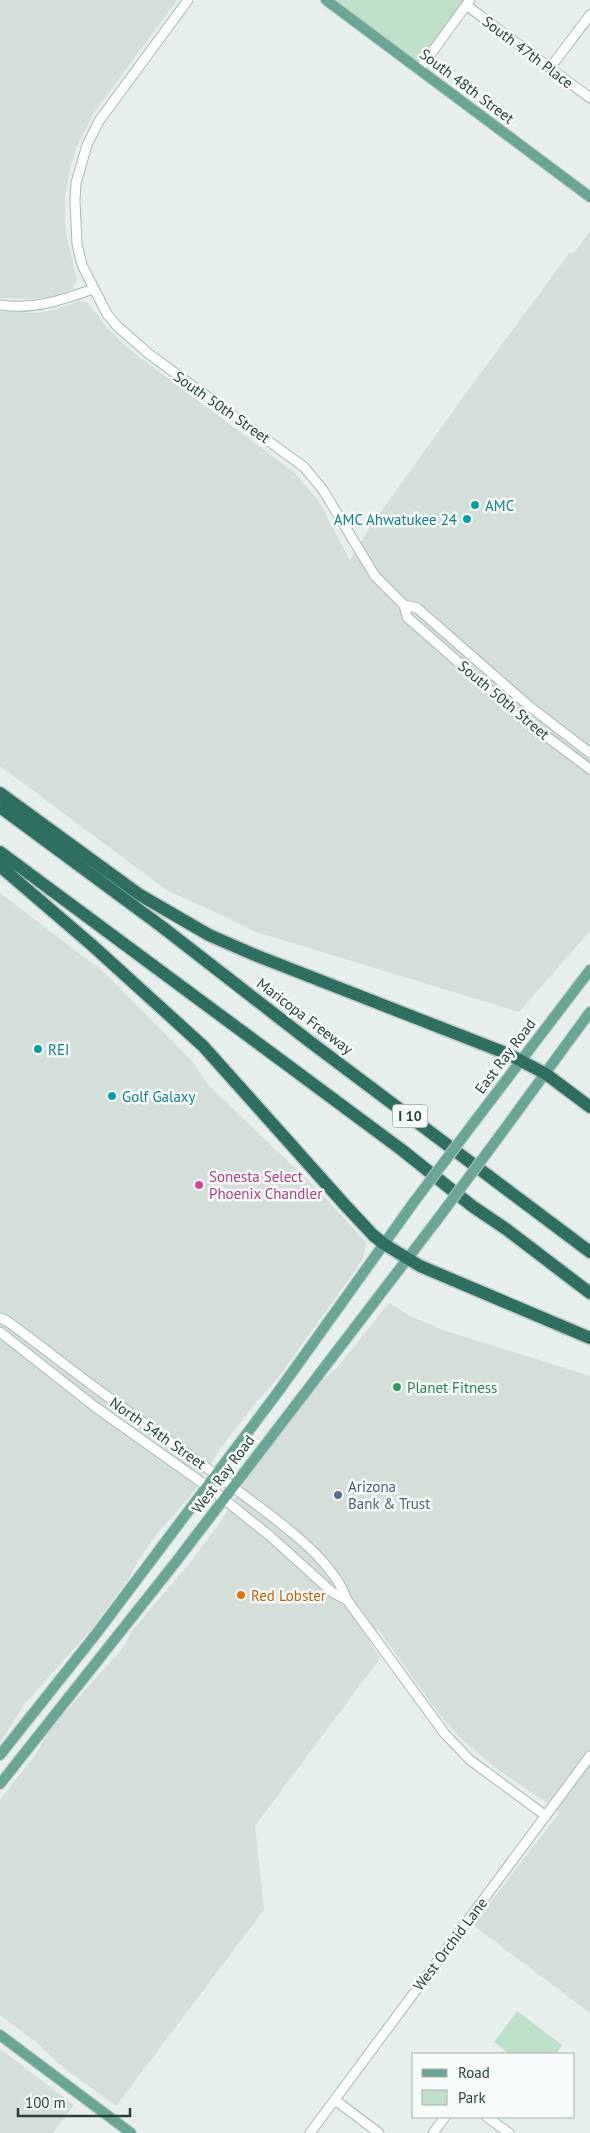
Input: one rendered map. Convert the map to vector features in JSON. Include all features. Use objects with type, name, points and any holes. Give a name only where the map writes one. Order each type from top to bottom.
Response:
[{"type":"highway","points":[[0,793],[140,895],[209,935],[255,956],[482,1043],[520,1060],[546,1074],[587,1105]]},
{"type":"highway","name":"Maricopa Freeway","points":[[0,807],[161,926],[309,1041],[590,1252]]},
{"type":"highway","name":"I 10","points":[[0,852],[402,1150],[472,1206],[506,1228],[590,1293]]},
{"type":"highway","points":[[0,866],[94,946],[203,1046],[345,1205],[384,1244],[438,1275],[590,1338]]},
{"type":"main road","name":"South 48th Street","points":[[326,0],[590,196]]},
{"type":"main road","name":"East Ray Road","points":[[445,1162],[520,1060],[590,970]]},
{"type":"main road","points":[[546,1074],[590,1012]]},
{"type":"main road","name":"West Ray Road","points":[[0,1784],[408,1259],[546,1074]]},
{"type":"main road","name":"West Ray Road","points":[[0,1755],[96,1634],[278,1392],[414,1202],[445,1162]]},
{"type":"main road","points":[[0,2035],[131,2133]]},
{"type":"street","name":"South 50th Street","points":[[188,0],[99,121],[81,163],[76,183],[75,227],[82,265],[93,289],[107,314],[117,326],[149,354],[304,467],[323,490],[375,576],[404,605],[407,617],[522,718],[590,769]]},
{"type":"street","points":[[418,70],[468,3]]},
{"type":"street","name":"South 47th Place","points":[[468,3],[590,98]]},
{"type":"street","points":[[550,68],[590,15]]},
{"type":"street","points":[[0,305],[21,307],[44,305],[93,289]]},
{"type":"street","name":"South 50th Street","points":[[404,605],[416,608],[529,706],[590,753]]},
{"type":"street","name":"North 54th Street","points":[[0,1318],[7,1321],[104,1394],[216,1474],[280,1524],[314,1554],[342,1585],[347,1600],[446,1734],[470,1760],[546,1816]]},
{"type":"street","name":"North 54th Street","points":[[0,1332],[94,1406],[207,1486],[270,1536],[332,1592],[347,1600]]},
{"type":"street","name":"West Orchid Lane","points":[[310,2133],[590,1756]]},
{"type":"street","points":[[335,2100],[373,2131]]},
{"type":"street","points":[[433,2133],[444,2118]]},
{"type":"street","points":[[488,2118],[503,2131]]},
{"type":"shaded area","points":[[0,0],[177,0],[95,111],[78,144],[71,164],[65,196],[66,234],[77,280],[72,289],[52,297],[28,299],[0,298]]},
{"type":"shaded area","points":[[590,231],[590,931],[519,1012],[253,931],[168,891],[0,766],[0,311],[35,313],[54,310],[79,301],[88,303],[107,328],[130,350],[295,473],[319,502],[350,560],[370,527],[461,400],[570,252],[573,254]]},
{"type":"shaded area","points":[[0,893],[105,973],[192,1061],[209,1086],[315,1187],[366,1242],[363,1258],[355,1271],[277,1379],[257,1401],[219,1450],[192,1494],[160,1530],[139,1559],[128,1580],[89,1632],[24,1705],[0,1743]]},
{"type":"shaded area","points":[[389,1303],[410,1316],[443,1330],[590,1376],[590,2013],[473,1925],[560,1812],[493,1766],[462,1739],[442,1718],[378,1629],[369,1641],[380,1658],[255,1826],[264,1910],[116,2106],[59,2064],[37,2043],[0,2015],[0,1800],[36,1754],[50,1729],[122,1649],[132,1631],[193,1559],[222,1520],[248,1477],[322,1380],[337,1368]]},
{"type":"shaded area","points":[[0,2049],[74,2105],[53,2133],[0,2133]]},
{"type":"green space","points":[[326,0],[470,0],[419,70]]},
{"type":"green space","points":[[517,2011],[562,2045],[557,2053],[509,2053],[494,2042]]},
{"type":"place","name":"AMC","points":[[475,505]]},
{"type":"place","name":"AMC Ahwatukee 24","points":[[467,519]]},
{"type":"place","name":"REI","points":[[38,1049]]},
{"type":"place","name":"Golf Galaxy","points":[[112,1096]]},
{"type":"place","name":"Sonesta Select Phoenix Chandler","points":[[199,1185]]},
{"type":"place","name":"Planet Fitness","points":[[397,1387]]},
{"type":"place","name":"Arizona Bank & Trust","points":[[338,1495]]},
{"type":"place","name":"Red Lobster","points":[[241,1595]]}]
